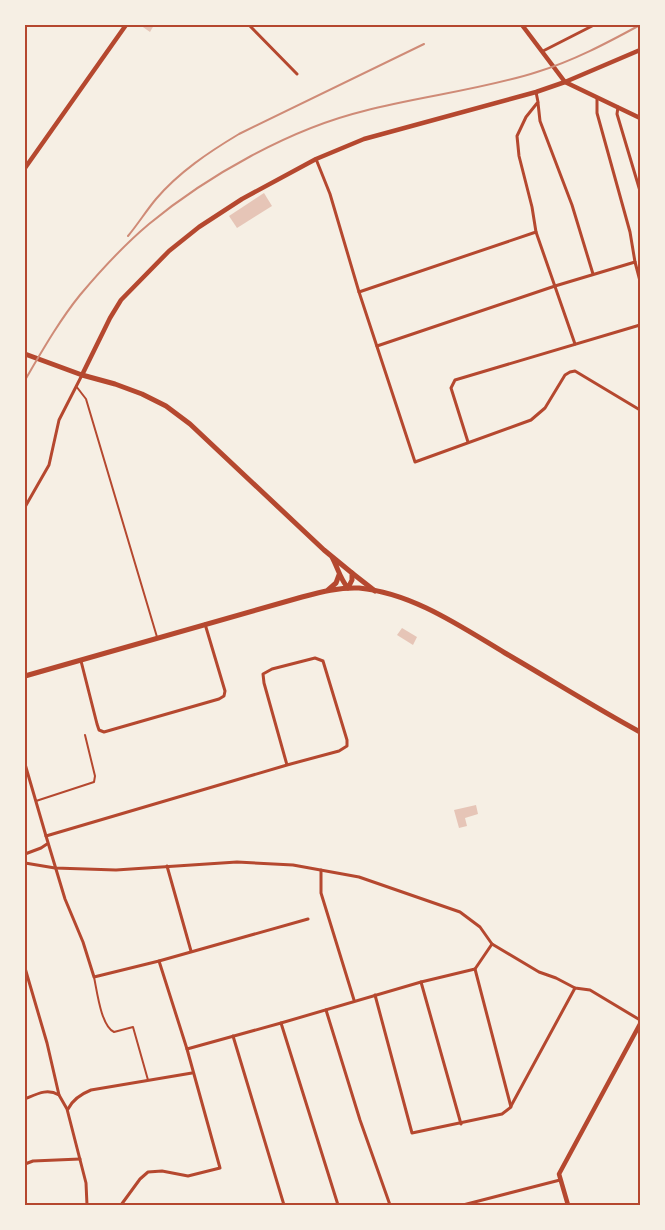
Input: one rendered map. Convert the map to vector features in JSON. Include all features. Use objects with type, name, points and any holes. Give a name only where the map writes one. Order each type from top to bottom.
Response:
[{"type":"main road","points":[[25,354],[142,394],[174,411],[332,557],[375,591]]},
{"type":"main road","points":[[332,557],[339,575],[348,588]]},
{"type":"main road","points":[[348,588],[352,580],[352,573]]},
{"type":"main road","points":[[328,591],[336,583],[339,575]]},
{"type":"main road","points":[[25,676],[205,624],[328,591],[348,588],[375,591],[402,598],[431,611],[640,732]]},
{"type":"street","points":[[25,168],[126,25]]},
{"type":"street","points":[[249,25],[296,74]]},
{"type":"street","points":[[522,25],[565,82],[640,118]]},
{"type":"street","points":[[543,51],[594,25]]},
{"type":"street","points":[[25,507],[49,465],[60,420],[110,318],[121,300],[169,251],[199,226],[242,199],[316,159],[364,139],[402,127],[536,92],[565,82],[640,50]]},
{"type":"street","points":[[536,92],[540,121],[572,204],[593,274]]},
{"type":"street","points":[[597,97],[597,113],[630,232],[640,280]]},
{"type":"street","points":[[538,102],[526,116],[517,136],[519,156],[532,207],[536,232],[575,344]]},
{"type":"street","points":[[618,107],[617,114],[640,191]]},
{"type":"street","points":[[316,159],[330,194],[359,292],[414,462],[531,420],[540,414],[565,375],[570,372],[575,371],[640,410]]},
{"type":"street","points":[[359,292],[536,232]]},
{"type":"street","points":[[377,346],[555,286],[635,262]]},
{"type":"street","points":[[468,442],[451,388],[455,380],[640,325]]},
{"type":"street","points":[[81,661],[99,730],[104,732],[219,699],[224,696],[224,691],[205,624]]},
{"type":"street","points":[[46,836],[339,751],[347,746],[347,740],[323,661],[315,658],[272,669],[263,674],[287,765]]},
{"type":"street","points":[[25,764],[47,844],[94,977],[159,961],[308,919]]},
{"type":"street","points":[[25,854],[47,844]]},
{"type":"street","points":[[25,863],[55,868],[116,870],[237,862],[293,865],[359,877],[460,912],[480,927],[492,944],[539,972],[575,988],[590,990],[640,1020]]},
{"type":"street","points":[[167,866],[191,951]]},
{"type":"street","points":[[322,870],[321,893],[354,1000]]},
{"type":"street","points":[[186,1049],[326,1010],[354,1000],[475,969],[492,944]]},
{"type":"street","points":[[121,1205],[140,1178],[148,1172],[162,1171],[188,1176],[220,1168],[159,961]]},
{"type":"street","points":[[25,968],[47,1043],[59,1095],[67,1109],[86,1183],[87,1205]]},
{"type":"street","points":[[475,969],[510,1107]]},
{"type":"street","points":[[421,982],[461,1124]]},
{"type":"street","points":[[375,995],[412,1133],[502,1114],[510,1107],[575,988]]},
{"type":"street","points":[[326,1010],[360,1120],[390,1205]]},
{"type":"street","points":[[281,1023],[338,1205]]},
{"type":"street","points":[[568,1205],[558,1174],[640,1024]]},
{"type":"street","points":[[232,1036],[284,1205]]},
{"type":"street","points":[[67,1109],[76,1098],[91,1090],[192,1073]]},
{"type":"street","points":[[25,1099],[45,1091],[53,1091],[59,1095]]},
{"type":"street","points":[[25,1164],[33,1161],[80,1159]]},
{"type":"street","points":[[462,1205],[496,1198],[560,1180]]},
{"type":"lane","points":[[76,386],[86,398],[157,638]]},
{"type":"lane","points":[[36,800],[94,782],[95,776],[85,735]]},
{"type":"lane","points":[[94,977],[104,1020],[110,1030],[114,1032],[133,1027],[148,1080]]},
{"type":"building","points":[[140,25],[154,25],[150,32]]},
{"type":"building","points":[[264,193],[272,206],[237,228],[229,216]]},
{"type":"building","points":[[402,628],[417,637],[413,645],[397,635]]},
{"type":"building","points":[[476,805],[478,814],[465,818],[467,826],[459,828],[454,810]]},
{"type":"railway","points":[[25,380],[72,305],[113,258],[149,224],[172,206],[250,156],[336,119],[386,106],[494,84],[550,68],[577,57],[640,25]]},
{"type":"railway","points":[[128,236],[165,189],[184,171],[217,148],[239,134],[424,44]]}]
